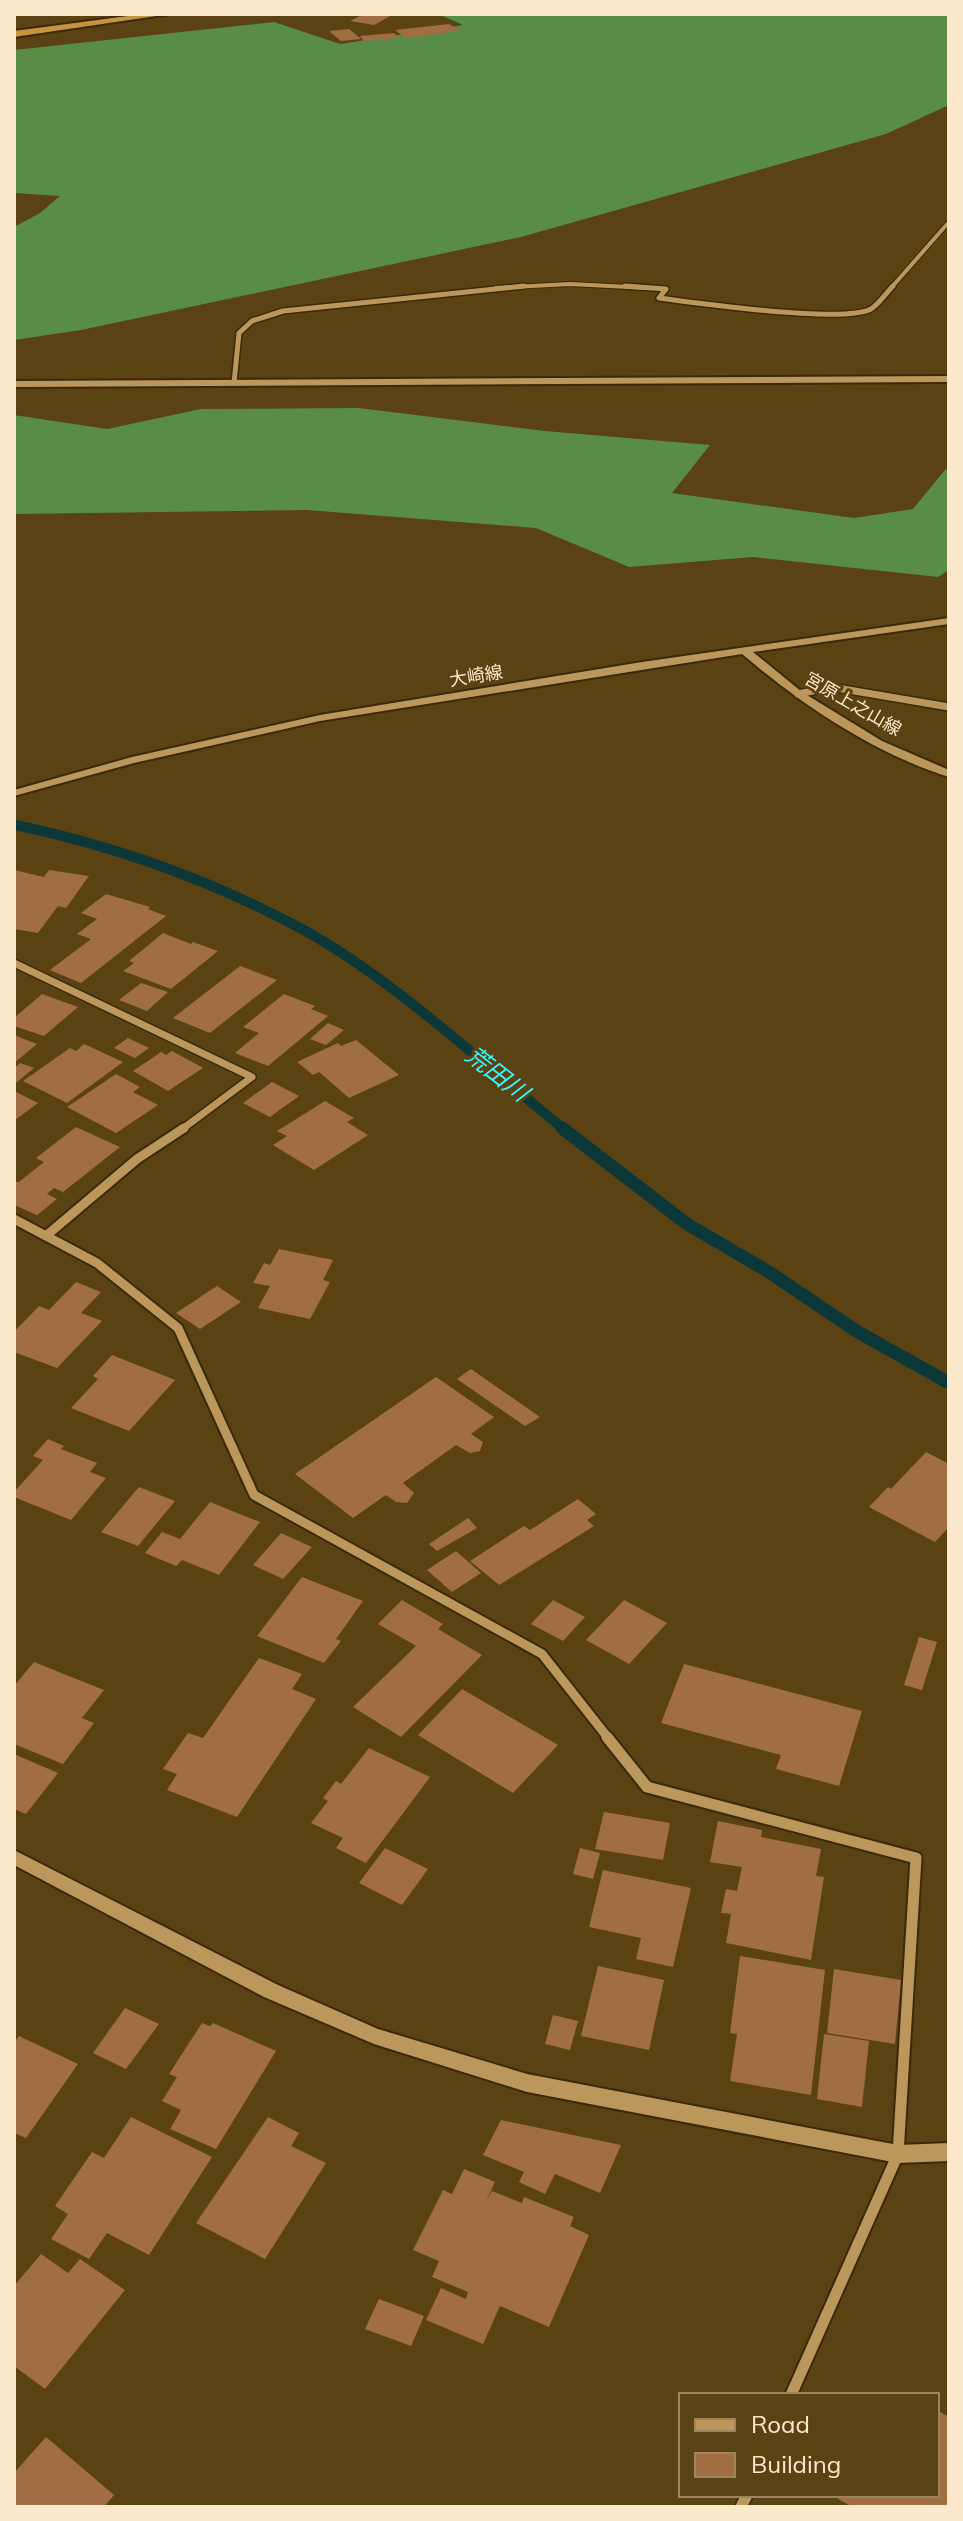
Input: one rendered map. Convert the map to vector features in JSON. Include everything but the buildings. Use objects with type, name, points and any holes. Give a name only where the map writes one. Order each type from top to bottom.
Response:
[{"type":"highway","points":[[14,34],[165,14]]},
{"type":"street","points":[[234,383],[238,332],[245,323],[283,311],[521,286],[595,282],[666,289],[659,298],[709,307],[849,313],[871,309],[949,222]]},
{"type":"street","points":[[15,384],[949,379]]},
{"type":"street","name":"大崎線","points":[[14,793],[132,760],[320,718],[642,665],[949,621]]},
{"type":"street","name":"宮原上之山線","points":[[746,652],[798,694],[878,743],[949,774]]},
{"type":"street","points":[[798,694],[831,687],[949,707]]},
{"type":"street","points":[[14,963],[252,1077],[210,1111],[137,1159],[47,1235]]},
{"type":"street","points":[[14,1219],[97,1263],[178,1328],[254,1495],[542,1654],[647,1787],[916,1858],[898,2154],[792,2393]]},
{"type":"street","points":[[14,1857],[271,1991],[374,2036],[527,2083],[898,2154],[949,2152]]},
{"type":"green space","points":[[438,14],[949,14],[949,105],[886,134],[521,237],[81,330],[14,340],[14,227],[40,213],[60,196],[14,193],[14,50],[274,22],[340,44],[463,25]]},
{"type":"green space","points":[[359,408],[545,431],[710,445],[672,493],[854,518],[913,509],[949,469],[949,570],[938,577],[753,557],[629,567],[536,528],[307,510],[14,514],[14,415],[107,429],[201,409]]},
{"type":"waterway","name":"荒田川","points":[[16,825],[89,843],[161,866],[232,895],[300,928],[402,996],[565,1130]]},
{"type":"waterway","name":"荒田川","points":[[562,1128],[687,1224],[769,1272],[858,1332],[949,1383]]}]
